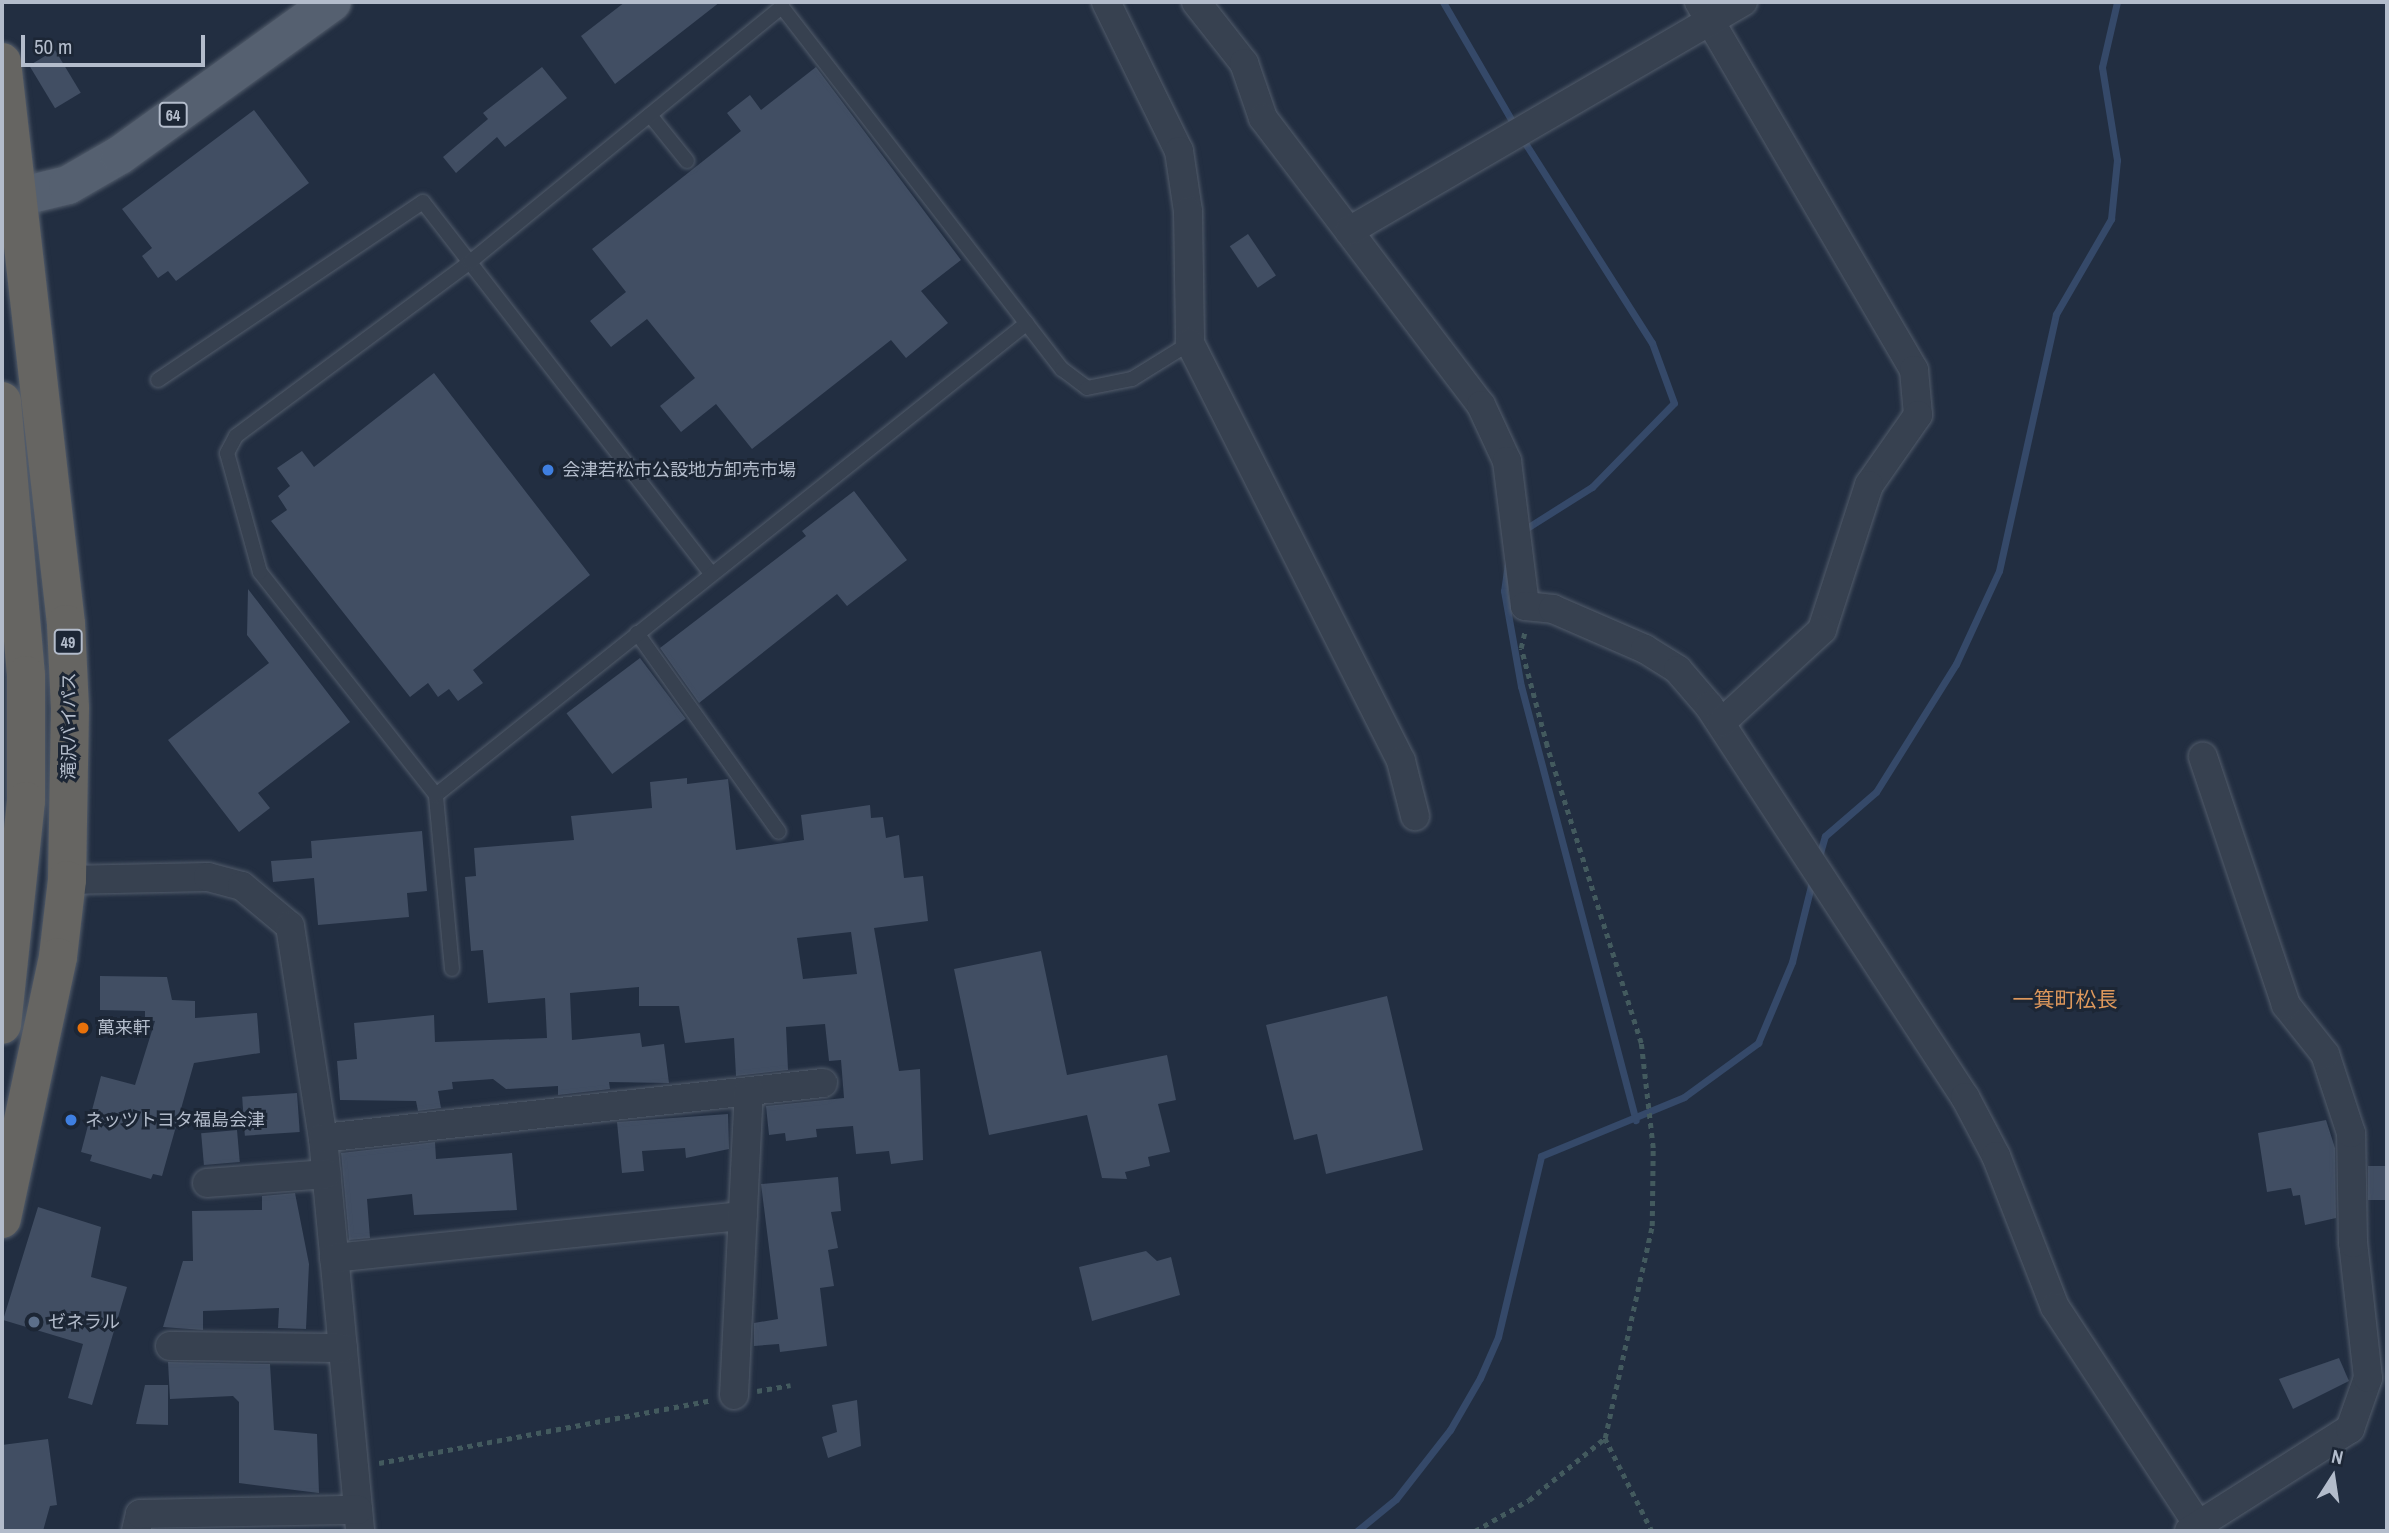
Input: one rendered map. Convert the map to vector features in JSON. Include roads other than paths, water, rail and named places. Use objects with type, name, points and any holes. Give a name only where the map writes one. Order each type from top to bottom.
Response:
[{"type":"highway","name":"滝沢バイパス","points":[[2,62],[11,200],[69,649],[67,880],[39,1063],[2,1219]]},
{"type":"highway","points":[[2,401],[26,675],[26,801],[2,1025]]},
{"type":"main road","name":"64","points":[[11,200],[68,185],[120,155],[332,2]]},
{"type":"street","points":[[1106,2],[1179,151],[1188,211],[1190,343],[1401,761],[1415,816]]},
{"type":"street","points":[[1196,2],[1244,63],[1263,118],[1481,405],[1507,461],[1525,606],[1553,609],[1645,649],[1678,670],[1721,723],[1965,1097],[1996,1156],[2055,1307],[2196,1530],[2350,1430],[2368,1378],[2353,1243],[2351,1133],[2325,1054],[2286,1005],[2203,757]]},
{"type":"street","points":[[1349,231],[1704,11],[1743,2]]},
{"type":"street","points":[[1704,11],[1914,370],[1918,415],[1869,485],[1822,630],[1721,723]]},
{"type":"street","points":[[67,880],[208,877],[242,886],[275,909],[290,926],[327,1174],[359,1521],[140,1514],[136,1531]]},
{"type":"street","points":[[323,1138],[823,1083]]},
{"type":"street","points":[[734,1395],[749,1091]]},
{"type":"street","points":[[207,1183],[327,1174]]},
{"type":"street","points":[[334,1258],[743,1216]]},
{"type":"street","points":[[170,1346],[343,1348]]},
{"type":"lane","points":[[452,969],[436,794],[260,572],[227,453],[236,436],[470,262],[782,7],[1062,369],[1087,388],[1132,379],[1190,343]]},
{"type":"lane","points":[[650,115],[687,161]]},
{"type":"lane","points":[[158,380],[423,202],[711,573]]},
{"type":"lane","points":[[436,794],[1027,323]]},
{"type":"lane","points":[[637,633],[779,832]]},
{"type":"waterway","points":[[1443,2],[1516,128]]},
{"type":"waterway","points":[[1818,860],[1825,836],[1876,792],[1956,664],[1999,571],[2056,314],[2111,219],[2117,160],[2102,67],[2117,2]]},
{"type":"waterway","points":[[1522,138],[1652,343],[1674,403],[1592,487],[1522,531]]},
{"type":"waterway","points":[[1508,563],[1504,591],[1521,686],[1636,1120]]},
{"type":"waterway","points":[[1357,1531],[1396,1499],[1450,1430],[1480,1378],[1498,1337],[1541,1156],[1684,1097],[1758,1043],[1792,962],[1813,878]]},
{"type":"place","name":"会津若松市公設地方卸売市場","points":[[548,470]]},
{"type":"place","name":"萬来軒","points":[[83,1028]]},
{"type":"place","name":"ネッツトヨタ福島会津","points":[[71,1120]]},
{"type":"place","name":"ゼネラル","points":[[34,1322]]},
{"type":"district","name":"一箕町松長","points":[[2065,1000]]}]
